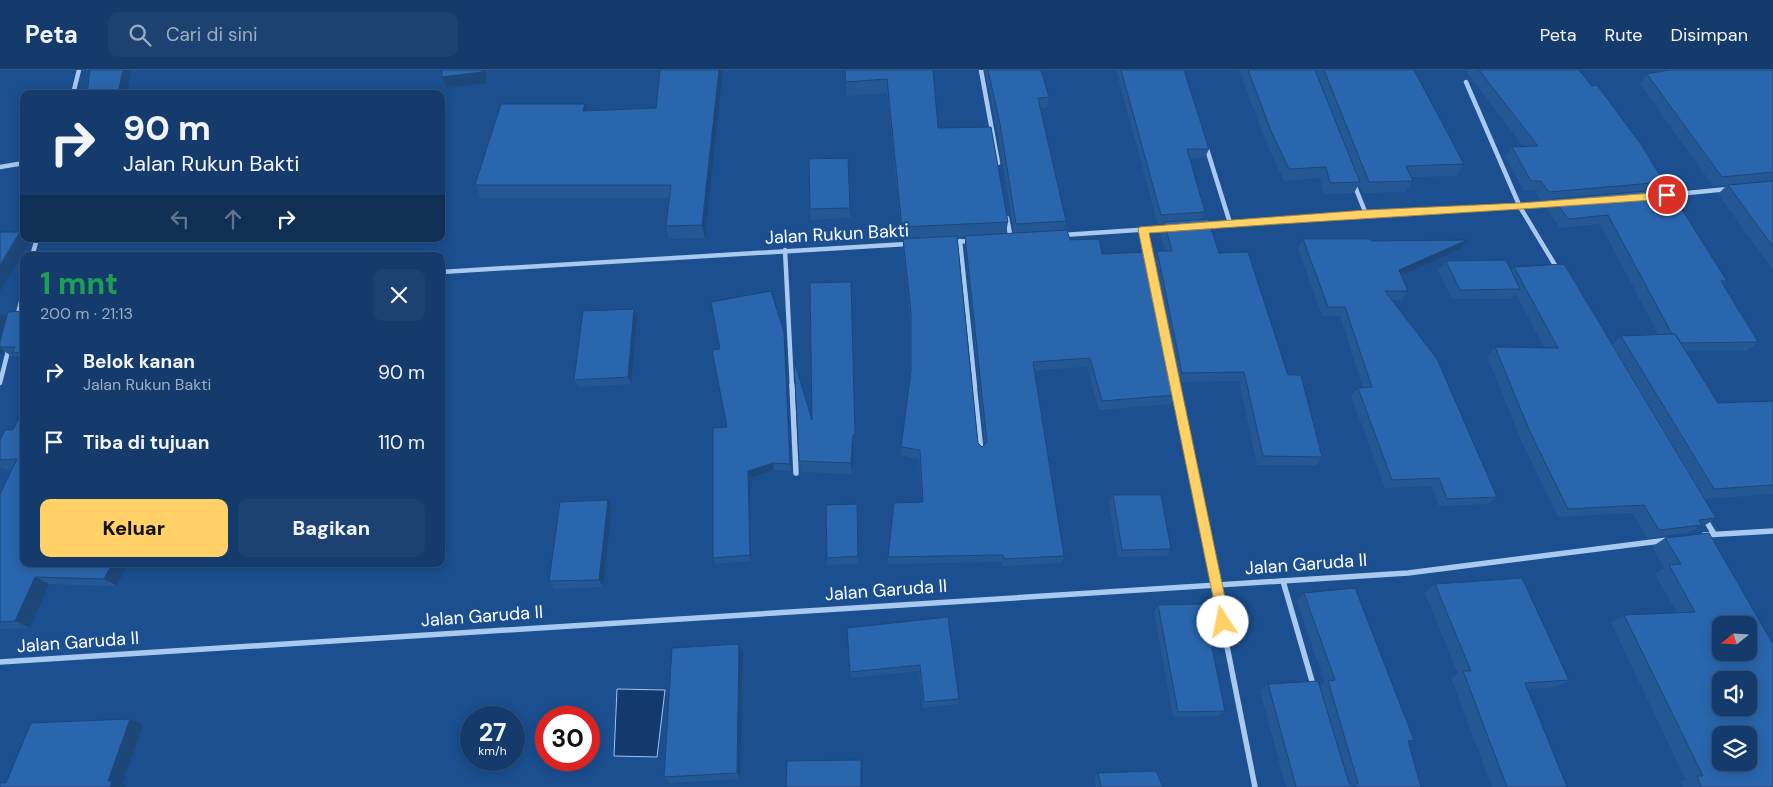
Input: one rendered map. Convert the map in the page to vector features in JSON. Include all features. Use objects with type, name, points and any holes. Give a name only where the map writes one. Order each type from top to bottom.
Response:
[{"type":"street","points":[[74,90],[79,70]]},
{"type":"street","points":[[981,70],[998,166]]},
{"type":"street","points":[[1466,82],[1520,207],[1561,276]]},
{"type":"street","points":[[1204,142],[1230,223]]},
{"type":"street","points":[[0,167],[20,164]]},
{"type":"street","points":[[1351,177],[1366,214]]},
{"type":"street","points":[[1661,187],[1667,195]]},
{"type":"street","points":[[1657,196],[1734,188]]},
{"type":"street","points":[[1201,225],[1560,204]]},
{"type":"street","points":[[1006,211],[1010,238]]},
{"type":"street","points":[[1058,235],[1172,227]]},
{"type":"street","points":[[1143,229],[1151,268]]},
{"type":"street","points":[[1002,239],[1020,238]]},
{"type":"street","points":[[941,242],[977,240]]},
{"type":"street","points":[[960,241],[981,451]]},
{"type":"street","name":"Jalan Rukun Bakti","points":[[445,272],[785,250],[912,244]]},
{"type":"street","points":[[785,250],[796,473]]},
{"type":"street","points":[[14,328],[20,309]]},
{"type":"street","points":[[0,383],[12,337]]},
{"type":"street","points":[[1171,364],[1255,787]]},
{"type":"street","points":[[1704,517],[1714,534]]},
{"type":"street","points":[[1703,544],[1699,536],[1773,531]]},
{"type":"street","name":"Jalan Garuda II","points":[[0,662],[1408,573],[1679,538]]},
{"type":"street","points":[[1283,581],[1316,693]]},
{"type":"water","points":[[617,689],[665,690],[657,757],[614,756]]},
{"type":"building","points":[[90,70],[123,70],[119,89],[88,90]]},
{"type":"building","points":[[442,70],[482,70],[482,72],[442,77]]},
{"type":"building","points":[[660,70],[719,70],[702,225],[666,226],[671,185],[475,185],[501,104],[585,104],[583,111],[656,108]]},
{"type":"building","points":[[845,70],[933,70],[938,128],[991,127],[1008,222],[902,227],[887,79],[846,82]]},
{"type":"building","points":[[988,70],[1041,70],[1049,97],[1038,98],[1066,221],[1016,224],[1000,124]]},
{"type":"building","points":[[1121,70],[1184,70],[1209,149],[1187,149],[1205,212],[1161,215]]},
{"type":"building","points":[[1248,70],[1315,70],[1360,182],[1330,183],[1326,167],[1289,169],[1271,131]]},
{"type":"building","points":[[1324,70],[1414,70],[1464,164],[1406,166],[1413,181],[1369,182]]},
{"type":"building","points":[[1479,70],[1579,70],[1592,86],[1597,85],[1640,143],[1664,182],[1549,192],[1541,181],[1531,181],[1512,147],[1538,146]]},
{"type":"building","points":[[1668,70],[1773,70],[1773,172],[1722,177],[1647,74]]},
{"type":"building","points":[[848,158],[850,208],[810,209],[809,159]]},
{"type":"building","points":[[1773,181],[1773,247],[1728,185]]},
{"type":"building","points":[[1669,189],[1727,281],[1721,281],[1758,342],[1681,343],[1675,334],[1672,334],[1608,215],[1568,219],[1554,199]]},
{"type":"building","points":[[1208,219],[1219,253],[1248,252],[1288,375],[1301,375],[1322,457],[1263,456],[1244,372],[1182,373],[1157,251],[1172,251],[1164,222]]},
{"type":"building","points":[[1067,230],[1070,240],[1099,239],[1102,254],[1149,252],[1174,373],[1167,373],[1175,395],[1102,401],[1090,358],[1033,362],[1064,556],[1004,559],[1003,555],[888,557],[894,503],[923,502],[920,450],[901,447],[911,371],[911,312],[903,239],[957,236],[978,443],[982,447],[987,442],[965,236]]},
{"type":"building","points":[[0,232],[20,232],[0,265]]},
{"type":"building","points":[[1303,239],[1371,239],[1372,241],[1467,240],[1399,270],[1408,291],[1385,291],[1437,359],[1497,497],[1447,499],[1439,478],[1392,480],[1358,388],[1372,387],[1345,307],[1328,307]]},
{"type":"building","points":[[1506,260],[1520,289],[1460,290],[1446,261]]},
{"type":"building","points":[[1564,264],[1716,518],[1699,520],[1702,525],[1659,530],[1644,505],[1568,509],[1530,432],[1495,347],[1558,348],[1514,267]]},
{"type":"building","points":[[851,282],[855,435],[853,435],[851,463],[799,461],[794,360],[812,420],[810,283]]},
{"type":"building","points":[[771,291],[784,332],[790,464],[773,463],[748,471],[750,555],[713,558],[713,428],[727,427],[712,350],[720,349],[711,302]]},
{"type":"building","points":[[634,309],[628,377],[574,380],[583,311]]},
{"type":"building","points":[[20,311],[20,352],[12,353],[15,347],[0,347],[8,312]]},
{"type":"building","points":[[1675,334],[1718,403],[1773,401],[1773,485],[1714,489],[1621,336]]},
{"type":"building","points":[[20,416],[20,567],[110,567],[104,579],[35,577],[15,621],[0,622],[0,494],[17,459],[0,460],[0,440],[5,430],[13,430]]},
{"type":"building","points":[[1113,495],[1161,495],[1171,549],[1122,550]]},
{"type":"building","points":[[608,500],[599,580],[549,581],[560,502]]},
{"type":"building","points":[[857,504],[858,556],[827,558],[826,505]]},
{"type":"building","points":[[1709,533],[1757,616],[1712,616],[1712,661],[1758,661],[1758,618],[1773,644],[1773,787],[1701,787],[1697,776],[1703,776],[1624,615],[1695,612],[1669,565],[1681,564],[1665,538]]},
{"type":"building","points":[[1522,578],[1569,680],[1525,683],[1567,787],[1507,787],[1463,671],[1471,671],[1435,584]]},
{"type":"building","points":[[1355,588],[1414,740],[1408,741],[1421,787],[1354,787],[1358,783],[1328,681],[1335,680],[1304,593]]},
{"type":"building","points":[[1203,604],[1225,711],[1178,712],[1158,605]]},
{"type":"building","points":[[948,617],[959,699],[924,702],[920,665],[850,672],[847,628]]},
{"type":"building","points":[[739,644],[737,773],[664,777],[672,648]]},
{"type":"building","points":[[1318,681],[1349,783],[1354,787],[1296,787],[1268,684]]},
{"type":"building","points":[[130,719],[108,781],[112,781],[110,787],[0,787],[0,783],[6,783],[31,723]]},
{"type":"building","points":[[861,760],[861,787],[786,787],[787,761]]},
{"type":"building","points":[[1156,771],[1163,787],[1101,787],[1098,773]]},
{"type":"route","points":[[1223,622],[1143,229],[1366,214],[1520,207],[1667,195]]}]
